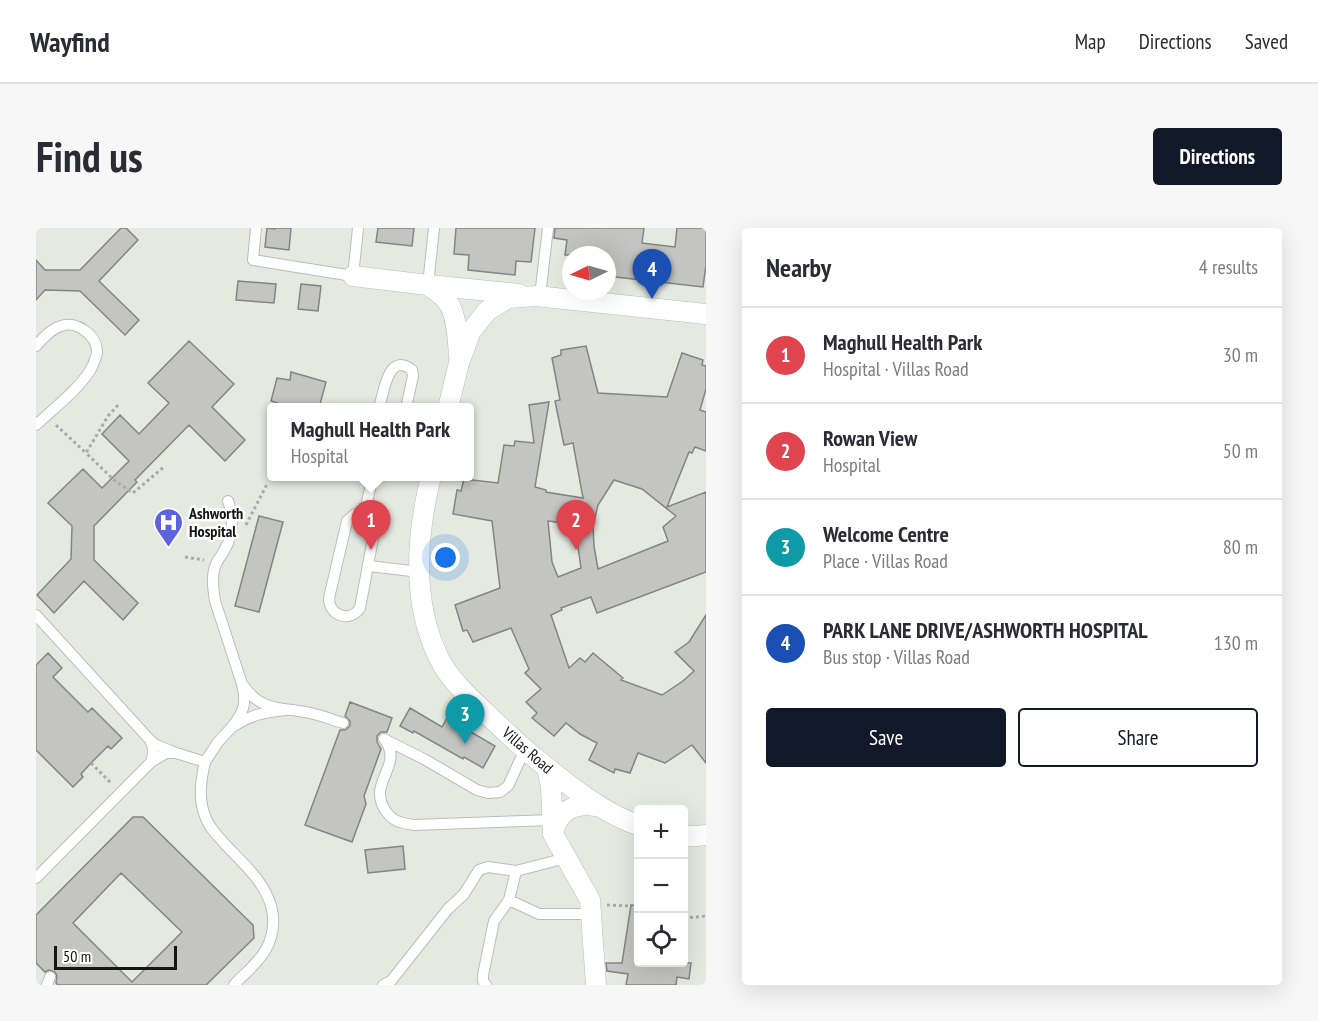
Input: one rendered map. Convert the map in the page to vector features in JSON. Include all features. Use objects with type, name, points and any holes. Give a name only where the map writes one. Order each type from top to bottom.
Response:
[{"type":"street","points":[[353,276],[706,314]]},
{"type":"street","points":[[428,285],[448,302],[458,337],[459,363]]},
{"type":"street","points":[[449,403],[459,363],[471,331],[487,311],[508,298],[538,296]]},
{"type":"street","name":"Villas Road","points":[[430,481],[420,529],[419,585],[428,632],[443,665],[468,696],[528,753],[603,807],[634,823]]},
{"type":"street","points":[[547,768],[551,787],[552,827],[566,858],[590,900],[596,985]]},
{"type":"street","points":[[552,827],[570,809],[580,805],[590,804],[603,807]]},
{"type":"lane","points":[[256,228],[253,260],[353,276],[358,228]]},
{"type":"lane","points":[[428,285],[434,228]]},
{"type":"lane","points":[[538,296],[548,228]]},
{"type":"lane","points":[[36,346],[49,332],[61,325],[69,325],[79,326],[88,333],[95,343],[97,352],[86,377],[36,425]]},
{"type":"lane","points":[[381,403],[390,372],[393,368],[403,364],[412,370],[413,376],[407,403]]},
{"type":"lane","points":[[364,515],[372,481]]},
{"type":"lane","points":[[228,501],[233,526],[230,538],[213,574],[214,601],[242,684],[245,704],[231,728],[218,742],[205,762],[200,780],[201,800],[205,817],[214,831],[260,882],[267,894],[274,924],[264,952],[234,985]]},
{"type":"lane","points":[[355,514],[364,515],[372,520],[375,526],[369,566],[357,613],[348,616],[336,613],[331,609],[329,598],[347,521],[355,514]]},
{"type":"lane","points":[[369,566],[420,573]]},
{"type":"lane","points":[[36,615],[150,740],[156,745],[205,762]]},
{"type":"lane","points":[[242,684],[259,702],[271,707],[309,712],[343,723]]},
{"type":"lane","points":[[231,728],[257,714],[286,710]]},
{"type":"lane","points":[[528,753],[520,760],[508,786],[500,792],[488,793],[477,790],[384,739],[390,746],[392,755],[380,790],[381,803],[390,818],[399,823],[552,827]]},
{"type":"lane","points":[[150,740],[154,755],[151,762]]},
{"type":"lane","points":[[36,878],[151,762],[166,753],[176,753]]},
{"type":"lane","points":[[390,765],[401,757],[412,755],[424,759]]},
{"type":"lane","points":[[383,985],[392,981],[448,909],[464,894],[479,870],[488,867],[516,872],[566,858]]},
{"type":"lane","points":[[486,985],[483,975],[494,921],[509,900],[516,872]]},
{"type":"lane","points":[[509,900],[539,914],[590,909]]},
{"type":"path","points":[[86,453],[108,416],[118,405]]},
{"type":"path","points":[[46,416],[115,481],[133,493],[165,466]]},
{"type":"path","points":[[233,526],[243,531],[267,484]]},
{"type":"path","points":[[185,557],[216,564]]},
{"type":"path","points":[[91,763],[121,792]]},
{"type":"path","points":[[590,909],[631,906]]},
{"type":"path","points":[[688,918],[706,916]]},
{"type":"shaded area","points":[[36,228],[706,228],[706,985],[36,985]]},
{"type":"building","points":[[121,228],[126,228],[138,240],[99,281],[139,320],[125,335],[80,291],[45,290],[36,300],[36,260],[45,270],[80,270]]},
{"type":"building","points":[[267,228],[291,228],[289,250],[265,247]]},
{"type":"building","points":[[378,228],[414,228],[412,246],[376,242]]},
{"type":"building","points":[[456,228],[535,228],[531,262],[516,261],[515,275],[468,270],[469,255],[454,254]]},
{"type":"building","points":[[555,228],[644,228],[642,243],[675,247],[677,228],[706,228],[706,265],[703,287],[616,277],[616,246],[566,246],[567,240],[554,238]]},
{"type":"building","points":[[238,281],[276,284],[274,303],[236,300]]},
{"type":"building","points":[[301,284],[321,286],[318,311],[298,309]]},
{"type":"building","points":[[189,341],[234,384],[212,407],[245,440],[225,461],[189,425],[94,526],[94,560],[138,603],[123,620],[84,581],[54,613],[37,595],[71,559],[72,526],[48,503],[83,469],[102,488],[129,461],[102,434],[120,415],[139,434],[169,403],[148,383]]},
{"type":"building","points":[[586,346],[598,393],[667,397],[682,353],[703,360],[702,365],[706,366],[706,389],[700,410],[706,412],[706,451],[695,447],[692,453],[689,452],[667,507],[706,492],[706,572],[597,613],[591,597],[561,608],[562,610],[551,615],[569,668],[580,658],[585,662],[593,653],[623,678],[621,680],[662,695],[694,671],[675,652],[689,642],[706,615],[706,763],[692,745],[665,763],[638,753],[630,773],[615,769],[614,773],[589,760],[597,743],[566,723],[554,736],[532,718],[537,713],[526,702],[541,689],[525,673],[529,669],[511,628],[473,642],[467,630],[463,631],[455,605],[500,588],[492,521],[453,514],[457,490],[461,491],[464,481],[498,483],[504,445],[514,446],[515,441],[534,443],[529,405],[549,402],[535,487],[546,490],[546,492],[583,498],[573,443],[564,445],[555,401],[560,400],[552,358],[561,355],[561,350]],"holes":[[[614,480],[642,489],[676,516],[663,527],[668,541],[598,569],[593,526],[598,505]],[[548,521],[578,525],[581,568],[558,577],[552,562]]]},
{"type":"building","points":[[291,372],[326,382],[320,403],[271,401],[277,378],[290,380]]},
{"type":"building","points":[[259,516],[283,522],[259,612],[235,606]]},
{"type":"building","points":[[48,653],[62,668],[53,677],[88,712],[92,708],[122,738],[111,749],[108,746],[81,774],[83,777],[73,787],[36,750],[36,665]]},
{"type":"building","points":[[350,702],[392,718],[387,732],[381,732],[377,736],[381,749],[364,796],[366,804],[352,842],[305,825],[340,730],[345,730],[350,726],[350,721],[345,716]]},
{"type":"building","points":[[410,708],[442,727],[447,718],[495,746],[483,768],[414,731],[413,733],[400,726]]},
{"type":"building","points":[[133,817],[143,817],[253,925],[254,938],[206,985],[58,985],[55,972],[49,970],[45,972],[36,963],[36,915]],"holes":[[[121,873],[182,932],[132,982],[73,923]]]},
{"type":"building","points":[[403,846],[405,869],[368,873],[365,850]]},
{"type":"building","points":[[631,905],[634,905],[634,967],[688,967],[688,963],[691,963],[689,979],[677,977],[676,985],[626,985],[628,974],[607,971],[606,963],[622,963]]},
{"type":"place","name":"PARK LANE DRIVE/ASHWORTH HOSPITAL","points":[[652,299]]},
{"type":"place","name":"Ashworth Hospital","points":[[168,548]]},
{"type":"place","name":"Maghull Health Park","points":[[371,550]]},
{"type":"place","name":"Rowan View","points":[[576,550]]},
{"type":"place","name":"Welcome Centre","points":[[465,744]]}]
